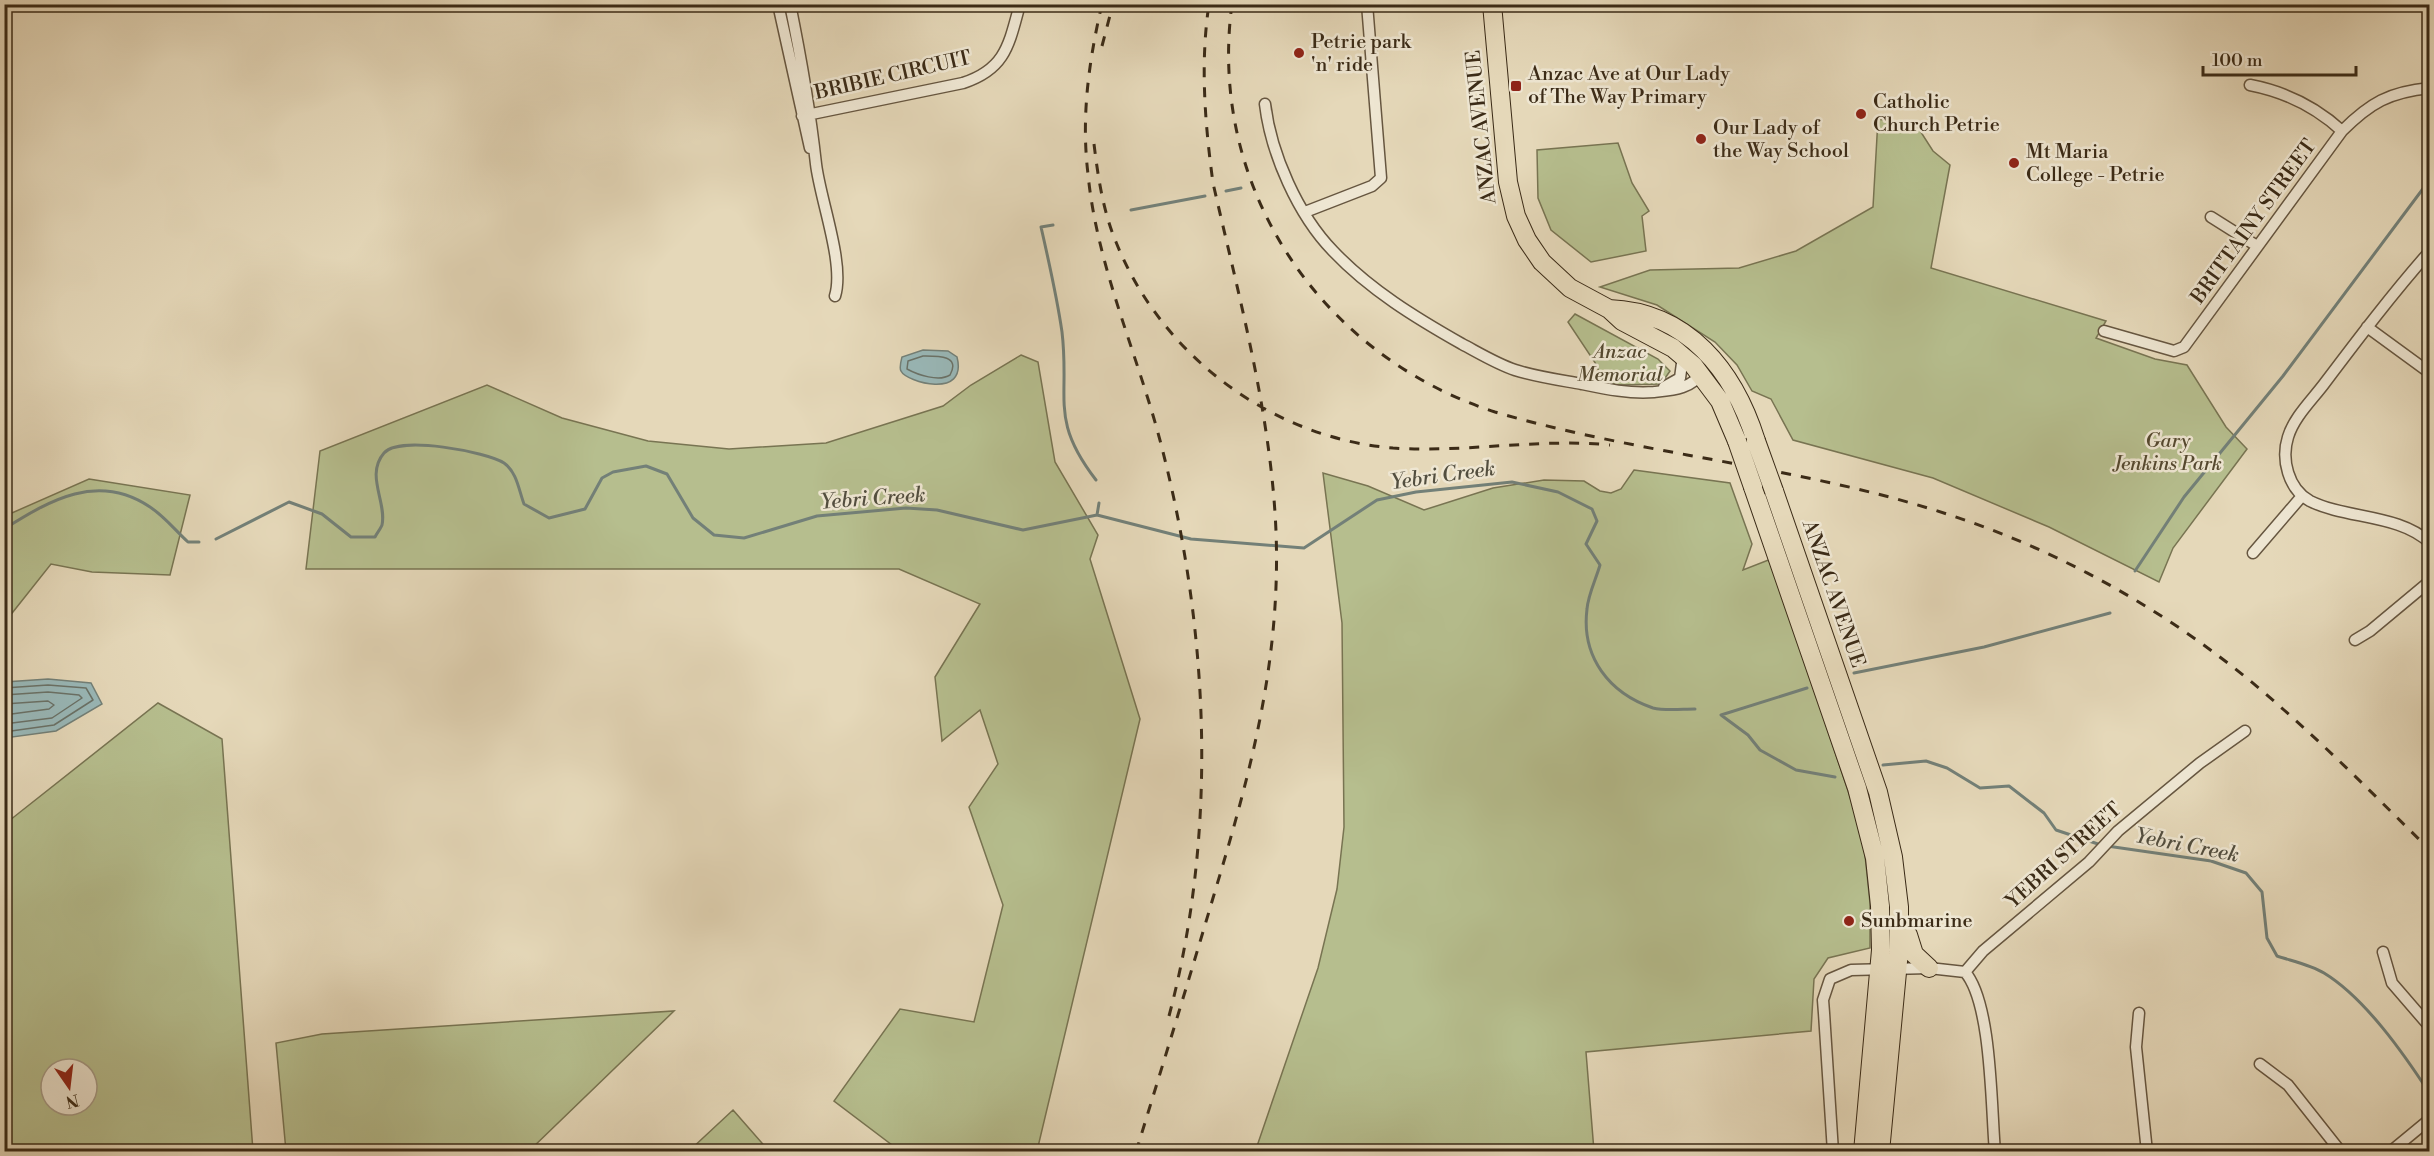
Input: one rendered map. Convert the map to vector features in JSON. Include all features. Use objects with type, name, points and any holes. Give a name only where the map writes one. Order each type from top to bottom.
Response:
[{"type":"highway","name":"ANZAC AVENUE","points":[[1492,4],[1508,182],[1516,216],[1527,240],[1551,271],[1582,296],[1609,309],[1622,321],[1660,340],[1683,356],[1702,374],[1720,400],[1737,441],[1864,812],[1878,882],[1889,970],[1880,1152]]},
{"type":"highway","name":"ANZAC AVENUE","points":[[1609,309],[1628,309],[1680,331],[1704,348],[1726,374],[1740,396],[1878,792],[1893,857],[1900,926],[1889,970],[1863,1152]]},
{"type":"highway","points":[[1900,926],[1908,935],[1914,954],[1929,968]]},
{"type":"street","points":[[777,4],[806,115],[816,164],[836,267],[835,296]]},
{"type":"street","points":[[790,4],[806,115]]},
{"type":"street","name":"BRIBIE CIRCUIT","points":[[806,115],[963,83],[983,75],[1003,57],[1020,4]]},
{"type":"street","points":[[1305,212],[1372,186],[1380,178],[1367,4]]},
{"type":"street","points":[[2250,85],[2271,89],[2297,99],[2314,108],[2342,131]]},
{"type":"street","name":"BRITTAINY STREET","points":[[2104,331],[2179,351],[2189,343],[2342,131],[2364,110],[2379,100],[2401,92],[2430,88]]},
{"type":"street","points":[[1265,104],[1274,143],[1286,177],[1305,212],[1331,249],[1367,282],[1418,318],[1491,360],[1537,376],[1631,393],[1669,392],[1685,386],[1702,374],[1704,348]]},
{"type":"street","points":[[2211,217],[2257,246]]},
{"type":"street","points":[[2430,251],[2367,327],[2294,424],[2289,435],[2286,462],[2289,476],[2302,496],[2328,508],[2409,530],[2430,543]]},
{"type":"street","points":[[2367,327],[2430,374]]},
{"type":"street","points":[[1656,392],[1680,378],[1683,356]]},
{"type":"street","points":[[2253,553],[2302,496]]},
{"type":"street","points":[[2355,640],[2370,631],[2430,580]]},
{"type":"street","name":"YEBRI STREET","points":[[1965,972],[1983,951],[2089,862],[2118,831],[2200,763],[2245,731]]},
{"type":"street","points":[[2383,951],[2392,983],[2430,1027]]},
{"type":"street","points":[[1833,1152],[1824,1014],[1826,988],[1830,979],[1851,970],[1929,968],[1965,972],[1977,988],[1985,1033],[1995,1152]]},
{"type":"street","points":[[2139,1013],[2136,1047],[2147,1152]]},
{"type":"street","points":[[2260,1064],[2288,1085],[2341,1152]]},
{"type":"street","points":[[2390,1152],[2430,1119]]},
{"type":"green space","name":"Gary Jenkins Park","points":[[1878,119],[1917,126],[1933,151],[1950,165],[1931,268],[2106,321],[2096,338],[2155,359],[2187,365],[2226,427],[2247,449],[2173,548],[2159,582],[2049,527],[1933,478],[1793,440],[1771,399],[1752,391],[1737,365],[1715,342],[1657,305],[1600,287],[1650,270],[1739,268],[1796,251],[1873,207]]},
{"type":"green space","points":[[1618,143],[1632,183],[1649,211],[1642,216],[1646,251],[1591,262],[1551,230],[1538,198],[1537,150]]},
{"type":"green space","name":"Anzac Memorial","points":[[1575,314],[1658,359],[1670,371],[1661,384],[1619,385],[1603,382],[1596,364],[1568,322]]},
{"type":"green space","points":[[1021,355],[1038,362],[1055,462],[1098,535],[1090,559],[1140,719],[1037,1151],[900,1151],[834,1101],[900,1009],[974,1022],[1003,905],[969,807],[998,764],[980,710],[942,741],[935,677],[980,604],[899,569],[306,569],[320,451],[487,385],[562,418],[648,441],[729,449],[826,443],[943,406],[971,385]]},
{"type":"green space","points":[[1634,470],[1730,483],[1752,544],[1743,570],[1771,559],[1863,836],[1870,903],[1870,948],[1828,958],[1814,979],[1811,1031],[1586,1052],[1594,1151],[1255,1152],[1318,968],[1337,889],[1344,827],[1342,623],[1323,473],[1368,486],[1424,510],[1493,488],[1544,480],[1584,481],[1600,491],[1611,493],[1621,489]]},
{"type":"green space","points":[[89,479],[190,495],[170,575],[92,572],[51,564],[5,622],[5,516]]},
{"type":"green space","points":[[158,703],[222,739],[253,1151],[5,1151],[5,824]]},
{"type":"green space","points":[[674,1011],[529,1151],[286,1151],[276,1043],[322,1034]]},
{"type":"green space","points":[[733,1110],[769,1151],[689,1151]]},
{"type":"water","points":[[923,350],[948,351],[957,357],[958,370],[954,379],[935,384],[913,380],[905,375],[900,370],[902,357]]},
{"type":"water","points":[[48,679],[91,683],[102,704],[56,731],[5,738],[5,682]]},
{"type":"waterway","points":[[2135,571],[2184,497],[2283,376],[2425,186]]},
{"type":"waterway","points":[[1226,191],[1241,188]]},
{"type":"waterway","points":[[1131,210],[1205,196]]},
{"type":"waterway","points":[[1053,225],[1041,227],[1062,332],[1064,408],[1072,441],[1096,480]]},
{"type":"waterway","name":"Yebri Creek","points":[[216,539],[289,502],[322,514],[351,537],[375,537],[382,525],[383,516],[376,479],[379,461],[384,453],[407,445],[463,450],[504,463],[515,476],[524,504],[549,518],[585,509],[602,478],[613,472],[646,466],[667,474],[693,518],[714,535],[744,538],[817,516],[906,508],[937,510],[1023,530],[1097,515],[1191,539],[1304,548],[1377,500],[1416,492],[1512,482],[1558,492],[1592,509],[1597,521],[1586,544],[1600,565],[1589,598],[1586,626],[1589,643],[1601,671],[1623,693],[1653,708],[1695,709]]},
{"type":"waterway","name":"Yebri Creek","points":[[4,529],[57,500],[93,491],[112,492],[131,497],[150,507],[188,542],[199,542]]},
{"type":"waterway","points":[[1097,515],[1099,503]]},
{"type":"waterway","points":[[1854,673],[1984,647],[2110,613]]},
{"type":"waterway","points":[[1721,715],[1807,688]]},
{"type":"waterway","name":"Yebri Creek","points":[[1721,715],[1748,735],[1760,750],[1796,770],[1835,777]]},
{"type":"waterway","name":"Yebri Creek","points":[[1883,765],[1926,761],[1947,768],[1980,788],[2009,786],[2044,813],[2056,830],[2101,845]]},
{"type":"waterway","name":"Yebri Creek","points":[[2107,846],[2211,861],[2246,873],[2262,892],[2267,938],[2277,956],[2319,970],[2354,997],[2383,1028],[2430,1094]]},
{"type":"railway","points":[[1102,4],[1087,88],[1085,131],[1093,209],[1109,278],[1162,448],[1178,518],[1190,588],[1198,660],[1201,803],[1195,875],[1185,946],[1169,1016]]},
{"type":"railway","points":[[1102,46],[1113,4]]},
{"type":"railway","points":[[1136,1152],[1227,852],[1251,762],[1268,672],[1276,579],[1276,531],[1268,443],[1243,312],[1213,183],[1204,71],[1209,4]]},
{"type":"railway","points":[[1232,4],[1229,72],[1238,138],[1258,199],[1289,256],[1329,307],[1377,350],[1433,386],[1495,412],[1603,439],[1823,481],[1877,494],[1980,525],[2027,544],[2118,590],[2204,645],[2284,710],[2430,850]]},
{"type":"railway","points":[[1094,144],[1104,206],[1116,242],[1136,283],[1161,320],[1191,354],[1226,384],[1264,408],[1305,427],[1348,441],[1393,448],[1447,449],[1555,443],[1610,445]]},
{"type":"place","name":"Petrie park 'n' ride","points":[[1299,53]]},
{"type":"place","name":"Anzac Ave at Our Lady of The Way Primary","points":[[1516,86]]},
{"type":"place","name":"Catholic Church Petrie","points":[[1861,114]]},
{"type":"place","name":"Our Lady of the Way School","points":[[1701,139]]},
{"type":"place","name":"Mt Maria College - Petrie","points":[[2014,163]]},
{"type":"place","name":"Sunbmarine","points":[[1849,921]]}]
